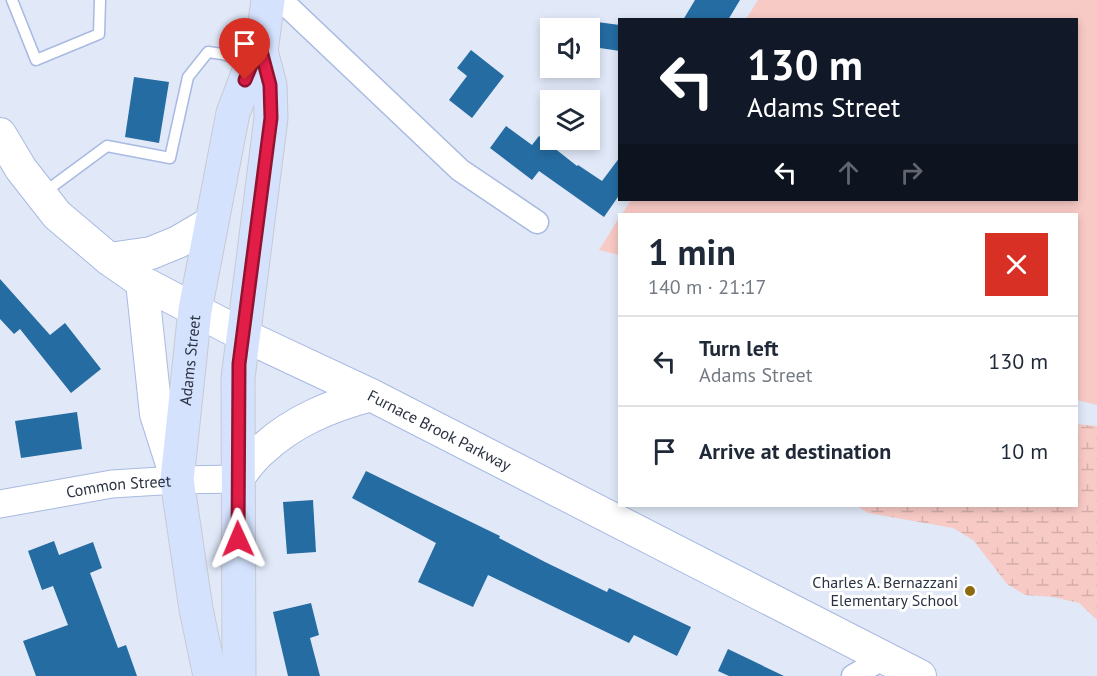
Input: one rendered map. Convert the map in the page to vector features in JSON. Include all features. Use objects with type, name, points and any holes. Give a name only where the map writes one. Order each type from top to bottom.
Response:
[{"type":"main road","name":"Adams Street","points":[[212,676],[196,609],[177,480],[195,310],[233,113],[257,57],[268,0]]},
{"type":"main road","name":"Adams Street","points":[[239,676],[238,378],[271,118],[270,85],[257,57]]},
{"type":"main road","name":"Furnace Brook Parkway","points":[[0,134],[21,169],[57,215],[109,259],[142,282],[243,334],[371,394],[920,676]]},
{"type":"main road","points":[[109,259],[151,253],[178,242],[212,222]]},
{"type":"main road","points":[[142,282],[156,414],[177,480]]},
{"type":"main road","points":[[237,479],[260,451],[309,416],[343,402],[371,394]]},
{"type":"street","points":[[281,0],[460,170],[537,222]]},
{"type":"street","name":"Common Street","points":[[0,504],[112,484],[237,479]]},
{"type":"street","points":[[853,676],[884,658]]},
{"type":"lane","points":[[12,0],[36,60],[99,34],[100,0]]},
{"type":"lane","points":[[41,194],[107,146],[170,158],[188,77],[208,52],[257,57]]},
{"type":"green space","points":[[758,0],[1097,0],[1097,405],[1078,400],[1078,213],[623,213],[630,201],[1078,201],[1078,18],[747,18]]},
{"type":"green space","points":[[618,220],[618,255],[599,250]]},
{"type":"green space","points":[[1078,424],[1097,426],[1097,620],[1079,603],[1053,597],[1025,595],[1007,584],[973,540],[953,528],[868,513],[859,507],[1078,507]]},
{"type":"building","points":[[695,0],[740,0],[729,18],[684,18]]},
{"type":"building","points":[[600,22],[618,25],[618,51],[600,48]]},
{"type":"building","points":[[471,50],[504,76],[472,118],[449,100],[467,76],[457,68]]},
{"type":"building","points":[[134,77],[169,82],[159,143],[125,137]]},
{"type":"building","points":[[506,126],[532,145],[539,136],[540,150],[557,150],[602,181],[618,160],[618,197],[604,217],[539,171],[532,180],[490,148]]},
{"type":"building","points":[[0,279],[50,335],[65,323],[101,369],[71,393],[20,329],[14,334],[0,319]]},
{"type":"building","points":[[77,412],[82,449],[21,458],[15,421]]},
{"type":"building","points":[[366,471],[500,536],[499,538],[607,592],[609,588],[691,627],[677,656],[634,635],[629,643],[488,575],[473,607],[418,582],[436,543],[352,498]]},
{"type":"building","points":[[313,500],[316,552],[287,554],[283,502]]},
{"type":"building","points":[[54,541],[59,555],[93,542],[102,568],[90,573],[118,648],[126,645],[137,676],[36,676],[23,641],[68,625],[53,586],[42,590],[28,551]]},
{"type":"building","points":[[311,603],[319,635],[310,638],[320,676],[288,676],[273,612]]},
{"type":"building","points":[[728,649],[784,676],[729,676],[718,671]]},
{"type":"place","name":"Charles A. Bernazzani Elementary School","points":[[970,591]]},
{"type":"route","points":[[238,539],[239,364],[271,118],[270,85],[261,51],[252,63],[245,80]]}]
